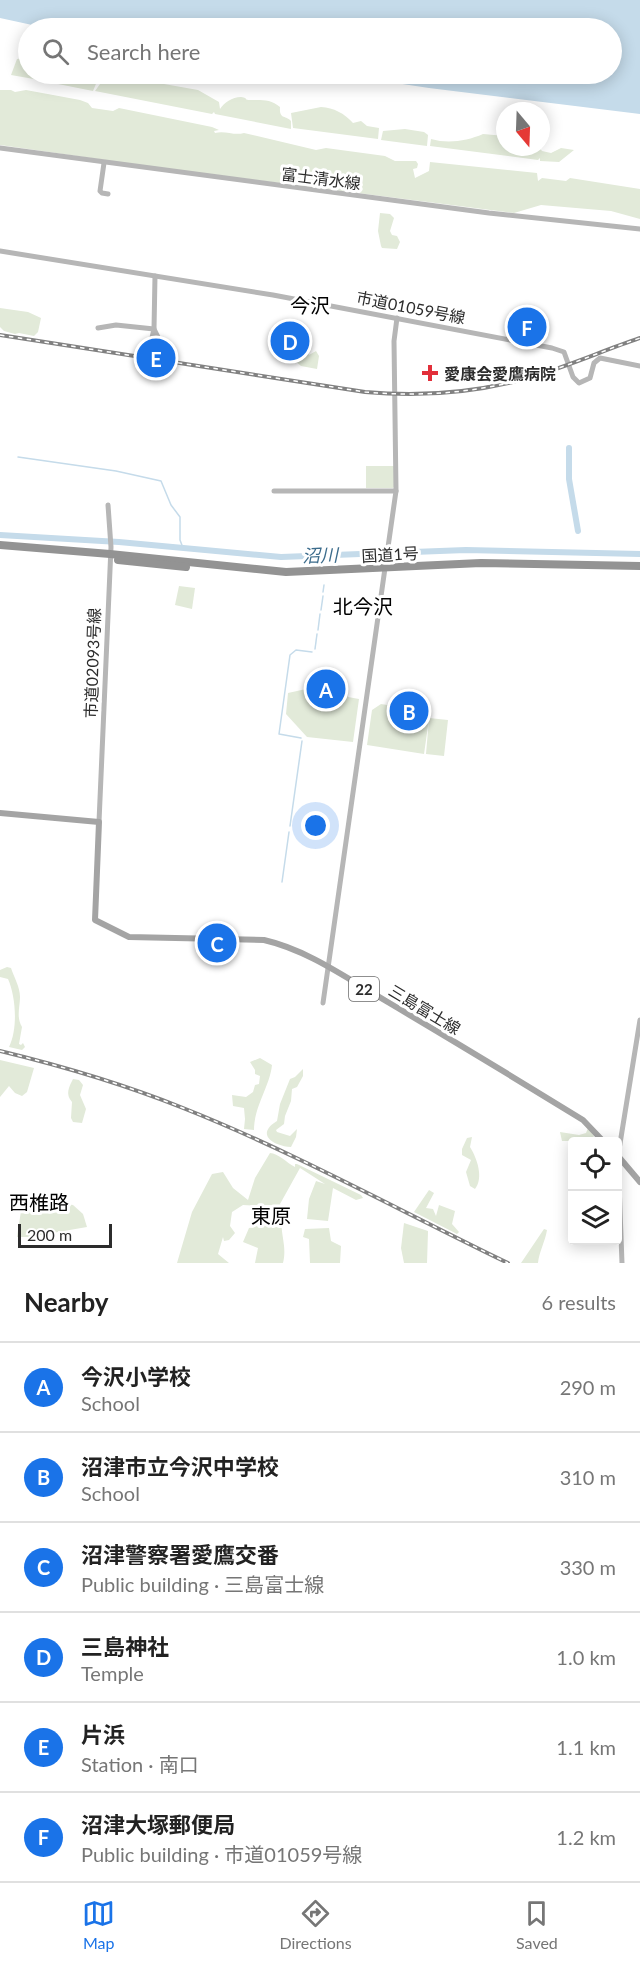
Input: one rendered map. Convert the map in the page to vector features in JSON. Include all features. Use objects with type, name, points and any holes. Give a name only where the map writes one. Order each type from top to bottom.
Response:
[{"type":"highway","name":"国道1号","points":[[0,545],[110,553],[274,572],[481,568],[640,571]]},
{"type":"highway","name":"国道1号","points":[[0,550],[110,553]]},
{"type":"highway","name":"国道1号","points":[[386,570],[481,563],[640,566]]},
{"type":"main road","points":[[0,813],[99,822]]},
{"type":"main road","name":"三島富士線","points":[[99,822],[95,921],[129,937],[264,940],[275,943],[328,966],[577,1117],[599,1137]]},
{"type":"main road","points":[[622,1161],[640,1182]]},
{"type":"street","name":"富士清水線","points":[[0,148],[496,214],[640,229]]},
{"type":"street","points":[[104,163],[100,191],[108,194]]},
{"type":"street","name":"市道01059号線","points":[[0,252],[273,295],[564,352],[573,377],[579,383],[590,378],[594,363],[600,358],[640,366]]},
{"type":"street","points":[[99,328],[116,326],[154,329],[155,276]]},
{"type":"street","points":[[323,1003],[396,491],[394,341],[397,318]]},
{"type":"street","points":[[274,491],[396,491]]},
{"type":"street","name":"市道02093号線","points":[[99,822],[110,553],[108,505]]},
{"type":"street","points":[[621,1137],[640,1020]]},
{"type":"street","points":[[619,1191],[622,1263]]},
{"type":"green space","points":[[18,59],[18,76],[11,75]]},
{"type":"green space","points":[[58,84],[96,84],[93,91]]},
{"type":"green space","points":[[100,84],[164,84],[198,90],[219,102],[220,109],[238,97],[244,97],[247,100],[270,101],[277,104],[282,116],[291,121],[291,129],[214,112],[212,114],[95,91]]},
{"type":"green space","points":[[0,90],[15,92],[26,90],[80,100],[88,103],[92,108],[113,111],[119,108],[212,127],[219,130],[214,131],[215,133],[244,133],[316,150],[326,148],[385,156],[395,161],[416,161],[417,168],[413,169],[415,178],[429,171],[430,162],[537,173],[538,181],[542,178],[566,181],[570,178],[640,189],[640,219],[611,211],[541,205],[514,213],[0,145]]},
{"type":"green space","points":[[321,107],[346,116],[353,123],[361,121],[367,126],[379,128],[378,139],[293,128],[291,113]]},
{"type":"green space","points":[[405,129],[424,132],[428,135],[427,146],[381,140],[383,131]]},
{"type":"green space","points":[[483,134],[496,135],[496,155],[430,146],[431,139],[457,141]]},
{"type":"green space","points":[[561,148],[574,150],[559,162],[540,161],[540,158],[538,160],[507,156],[550,156],[550,153]]},
{"type":"green space","points":[[380,213],[390,214],[394,218],[390,231],[392,235],[397,236],[400,242],[397,249],[381,246],[378,231]]},
{"type":"green space","points":[[0,308],[28,312],[41,318],[38,332],[34,336],[4,331],[0,327]]},
{"type":"green space","points":[[306,331],[309,333],[306,344],[307,352],[309,355],[316,351],[319,356],[317,369],[301,366],[292,358],[280,357],[282,354],[296,351],[301,346],[302,335]]},
{"type":"green space","points":[[366,466],[394,466],[395,486],[393,488],[366,488]]},
{"type":"green space","points":[[179,586],[195,588],[192,609],[175,605]]},
{"type":"green space","points":[[306,689],[359,699],[353,742],[307,737],[286,714],[288,693]]},
{"type":"green space","points":[[381,704],[430,712],[429,718],[448,720],[444,756],[426,754],[429,719],[424,754],[367,745],[372,710]]},
{"type":"green space","points":[[11,968],[20,993],[19,1016],[22,1027],[19,1044],[23,1043],[25,1047],[22,1050],[9,1047],[14,1031],[14,1004],[8,979],[0,977],[0,970]]},
{"type":"green space","points":[[260,1058],[272,1065],[271,1073],[257,1113],[254,1130],[244,1129],[244,1108],[233,1106],[232,1095],[246,1097],[253,1092],[255,1085],[259,1084],[260,1076],[255,1074],[250,1062]]},
{"type":"green space","points":[[0,1060],[34,1068],[27,1092],[22,1096],[15,1093],[9,1086],[0,1097]]},
{"type":"green space","points":[[303,1069],[303,1076],[297,1087],[292,1089],[284,1124],[276,1130],[290,1136],[297,1129],[291,1147],[284,1146],[273,1142],[267,1135],[267,1130],[277,1121],[280,1104],[290,1079]]},
{"type":"green space","points":[[73,1079],[79,1080],[83,1085],[80,1095],[86,1109],[82,1123],[73,1122],[71,1118],[72,1102],[68,1093]]},
{"type":"green space","points":[[588,1128],[594,1136],[568,1137],[568,1141],[562,1141],[560,1132],[579,1135],[586,1133]]},
{"type":"green space","points":[[472,1137],[470,1147],[477,1162],[479,1174],[475,1189],[470,1186],[466,1172],[471,1160],[462,1155],[467,1138]]},
{"type":"green space","points":[[270,1153],[295,1167],[297,1164],[363,1198],[356,1200],[333,1188],[328,1221],[307,1219],[309,1199],[316,1181],[325,1184],[300,1168],[280,1204],[284,1209],[282,1217],[283,1263],[255,1263],[258,1248],[243,1242],[249,1228],[255,1227],[256,1207],[259,1206],[243,1205],[232,1212],[230,1226],[235,1233],[229,1240],[224,1241],[223,1237],[218,1254],[229,1263],[177,1263],[192,1212],[212,1174],[223,1172],[233,1188],[248,1200],[255,1178]]},
{"type":"green space","points":[[429,1190],[434,1193],[426,1208],[433,1209],[436,1216],[439,1205],[455,1211],[452,1224],[459,1232],[457,1234],[414,1212]]},
{"type":"green space","points":[[27,1196],[73,1205],[83,1214],[87,1227],[17,1237],[23,1198]]},
{"type":"green space","points":[[404,1223],[428,1231],[427,1263],[404,1263],[401,1248]]},
{"type":"green space","points":[[329,1228],[331,1241],[341,1246],[340,1263],[310,1263],[309,1239],[303,1237],[305,1229]]},
{"type":"green space","points":[[544,1229],[547,1230],[538,1263],[521,1263]]},
{"type":"water","points":[[0,0],[640,0],[640,114],[402,84],[622,84],[622,18],[18,18],[18,22],[0,18]]},
{"type":"waterway","points":[[569,448],[569,479],[578,531]]},
{"type":"waterway","points":[[18,457],[116,471],[161,481],[171,505],[180,517],[180,540],[183,548]]},
{"type":"waterway","name":"沼川","points":[[0,535],[119,542],[281,557],[466,550],[640,554]]},
{"type":"waterway","name":"沼川","points":[[328,561],[329,554]]},
{"type":"waterway","points":[[323,592],[324,585]]},
{"type":"waterway","points":[[321,610],[323,596]]},
{"type":"waterway","points":[[318,630],[320,614]]},
{"type":"waterway","points":[[315,649],[317,634]]},
{"type":"waterway","points":[[301,738],[279,734],[290,655],[296,650],[312,652]]},
{"type":"waterway","points":[[290,826],[302,741]]},
{"type":"waterway","points":[[282,882],[289,832]]},
{"type":"railway","points":[[0,335],[365,392],[406,394],[468,390],[508,383],[556,369],[640,338]]},
{"type":"railway","points":[[0,1051],[115,1083],[224,1125],[508,1263]]},
{"type":"place","name":"沼津大塚郵便局","points":[[527,327]]},
{"type":"place","name":"三島神社","points":[[290,341]]},
{"type":"place","name":"片浜","points":[[156,358]]},
{"type":"place","name":"愛康会愛鷹病院","points":[[430,373]]},
{"type":"place","name":"今沢小学校","points":[[326,689]]},
{"type":"place","name":"沼津市立今沢中学校","points":[[409,711]]},
{"type":"place","name":"沼津警察署愛鷹交番","points":[[217,943]]},
{"type":"district","name":"今沢","points":[[310,305]]},
{"type":"district","name":"北今沢","points":[[363,606]]},
{"type":"district","name":"西椎路","points":[[39,1202]]},
{"type":"district","name":"東原","points":[[271,1215]]}]
